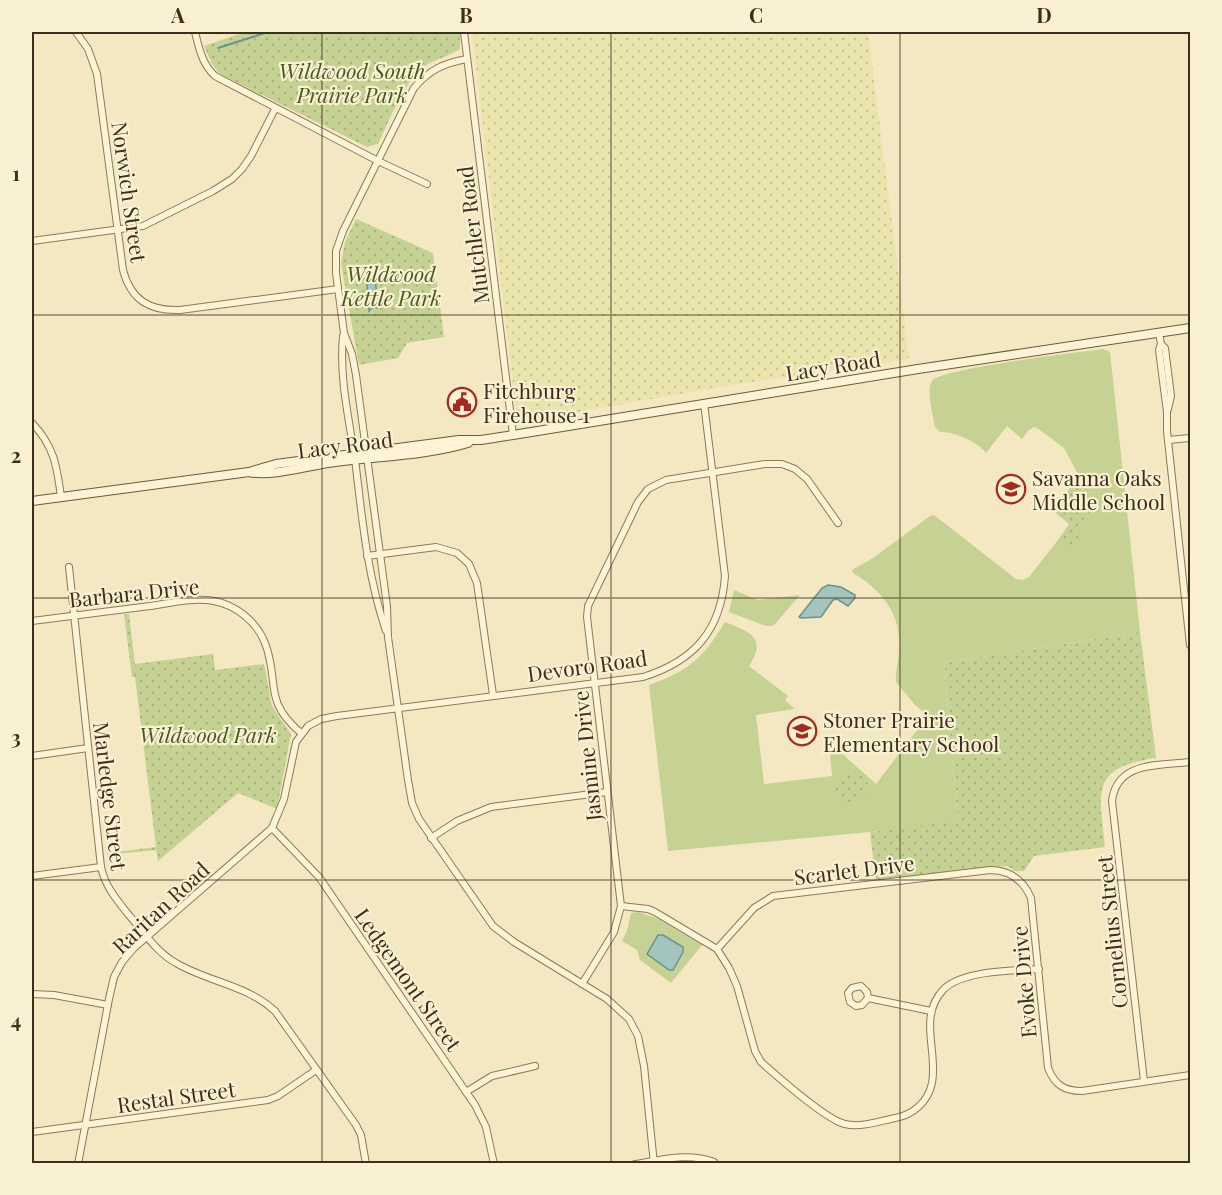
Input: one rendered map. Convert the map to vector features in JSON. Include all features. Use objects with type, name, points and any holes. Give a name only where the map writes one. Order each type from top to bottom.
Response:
[{"type":"street","name":"Norwich Street","points":[[76,32],[88,49],[97,74],[126,282],[139,300],[164,310],[180,310],[338,289]]},
{"type":"street","points":[[195,32],[199,51],[207,69],[214,76],[275,109],[427,184]]},
{"type":"street","name":"Mutchler Road","points":[[464,32],[513,435]]},
{"type":"street","points":[[388,637],[377,605],[367,556],[346,395],[342,355],[344,333],[335,258],[338,244],[414,88],[437,67],[467,59]]},
{"type":"street","points":[[32,241],[143,226],[213,191],[232,179],[251,156],[275,109]]},
{"type":"street","name":"Lacy Road","points":[[32,501],[249,472],[276,464],[367,456],[459,440],[481,440],[918,369],[1191,328]]},
{"type":"street","points":[[344,333],[352,354],[359,394],[387,606],[388,637],[412,803],[431,838],[493,926],[514,942],[621,1010],[629,1019],[638,1036],[644,1066],[654,1162]]},
{"type":"street","points":[[1159,333],[1161,344],[1165,348],[1171,396],[1167,412],[1168,440],[1191,645]]},
{"type":"street","points":[[346,395],[359,394]]},
{"type":"street","name":"Devoro Road","points":[[301,734],[308,726],[321,719],[643,677],[670,668],[695,648],[715,621],[723,596],[725,576],[704,404]]},
{"type":"street","points":[[32,423],[46,439],[53,453],[61,497]]},
{"type":"street","points":[[1168,440],[1191,438]]},
{"type":"street","name":"Jasmine Drive","points":[[582,984],[614,932],[621,906],[588,606],[638,502],[648,489],[666,480],[765,464],[782,464],[807,478],[838,523]]},
{"type":"street","points":[[367,556],[436,547],[457,553],[470,565],[477,583],[493,695]]},
{"type":"street","name":"Marledge Street","points":[[69,567],[101,867],[111,894],[155,946],[174,962],[250,993],[266,1002],[289,1028],[356,1125],[361,1135],[366,1164]]},
{"type":"street","name":"Barbara Drive","points":[[32,621],[202,600],[213,600],[237,610],[260,632],[268,654],[276,701],[285,718],[301,734]]},
{"type":"street","name":"Raritan Road","points":[[78,1164],[114,977],[122,962],[147,936],[272,828],[284,799],[293,751],[301,734]]},
{"type":"street","points":[[32,756],[88,748]]},
{"type":"street","name":"Cornelius Street","points":[[1144,1081],[1112,801],[1119,780],[1126,773],[1136,769],[1191,762]]},
{"type":"street","points":[[431,838],[457,821],[491,807],[607,792]]},
{"type":"street","name":"Ledgemont Street","points":[[272,828],[318,877],[466,1092],[486,1127],[494,1164]]},
{"type":"street","points":[[32,876],[101,867]]},
{"type":"street","name":"Scarlet Drive","points":[[717,949],[754,908],[773,896],[990,870],[1008,872],[1016,877]]},
{"type":"street","name":"Evoke Drive","points":[[1016,877],[1031,898],[1048,1068],[1059,1085],[1071,1091],[1144,1081]]},
{"type":"street","points":[[621,906],[655,912],[717,949],[737,986],[758,1058],[778,1077],[827,1115],[847,1125],[900,1117],[920,1106],[932,1083],[931,1011],[942,991],[963,978],[1039,969]]},
{"type":"street","points":[[32,994],[54,995],[108,1005]]},
{"type":"street","points":[[868,998],[931,1011]]},
{"type":"street","points":[[466,1092],[492,1076],[535,1066]]},
{"type":"street","name":"Restal Street","points":[[32,1132],[268,1100],[278,1096],[316,1070]]},
{"type":"street","points":[[1144,1081],[1191,1075]]},
{"type":"street","points":[[635,1164],[681,1157],[701,1157],[714,1162]]},
{"type":"shaded area","points":[[472,32],[868,32],[909,359],[724,386],[523,422],[517,419]]},
{"type":"green space","name":"Wildwood South Prairie Park","points":[[245,32],[460,32],[460,49],[427,65],[415,75],[397,104],[378,144],[367,147],[220,74],[212,64],[204,46]]},
{"type":"green space","name":"Wildwood Kettle Park","points":[[356,219],[433,253],[444,337],[407,343],[398,358],[359,365],[341,263],[345,242]]},
{"type":"green space","points":[[1103,349],[1110,352],[1140,632],[944,663],[958,822],[668,851],[649,685],[675,674],[694,661],[710,645],[725,622],[753,637],[757,648],[749,666],[788,696],[785,700],[795,709],[756,715],[764,784],[832,776],[829,742],[876,784],[928,716],[915,705],[896,682],[899,637],[893,614],[873,587],[852,570],[934,515],[1016,579],[1023,580],[1029,577],[1058,540],[1072,550],[1075,531],[1098,501],[1077,485],[1079,476],[1064,448],[1037,428],[1034,427],[1028,431],[1022,439],[1007,426],[986,453],[965,438],[952,433],[940,432],[935,427],[930,403],[932,381],[940,376],[983,366]]},
{"type":"green space","points":[[1074,483],[1098,501],[1075,531],[1082,537],[1072,551],[1058,540],[1069,524],[1052,510]]},
{"type":"green space","points":[[734,590],[758,600],[800,595],[775,624],[766,626],[729,612]]},
{"type":"green space","name":"Wildwood Park","points":[[124,614],[129,614],[135,664],[213,654],[215,670],[264,664],[272,706],[291,734],[277,809],[238,793],[158,861],[156,850],[107,855],[107,853],[156,847],[135,677],[132,677]]},
{"type":"green space","points":[[1140,632],[1156,758],[1119,768],[1109,776],[1101,797],[1105,847],[1034,856],[1024,871],[1015,871],[1007,866],[994,867],[876,883],[870,832],[958,821],[944,663]]},
{"type":"green space","points":[[854,771],[864,778],[870,790],[858,800],[845,801],[837,794],[838,778],[844,778]]},
{"type":"green space","points":[[638,912],[656,918],[702,945],[671,983],[640,960],[637,950],[622,941],[631,913]]},
{"type":"water","points":[[370,270],[376,283],[377,308],[373,307],[369,311],[366,272]]},
{"type":"water","points":[[828,585],[841,587],[855,595],[855,598],[848,606],[837,599],[833,600],[821,617],[799,617],[822,588]]},
{"type":"water","points":[[658,935],[663,935],[683,947],[683,952],[673,970],[669,970],[647,954]]},
{"type":"waterway","points":[[218,48],[268,32]]},
{"type":"place","name":"Fitchburg Firehouse 1","points":[[462,402]]},
{"type":"place","name":"Savanna Oaks Middle School","points":[[1011,489]]},
{"type":"place","name":"Stoner Prairie Elementary School","points":[[802,731]]}]
